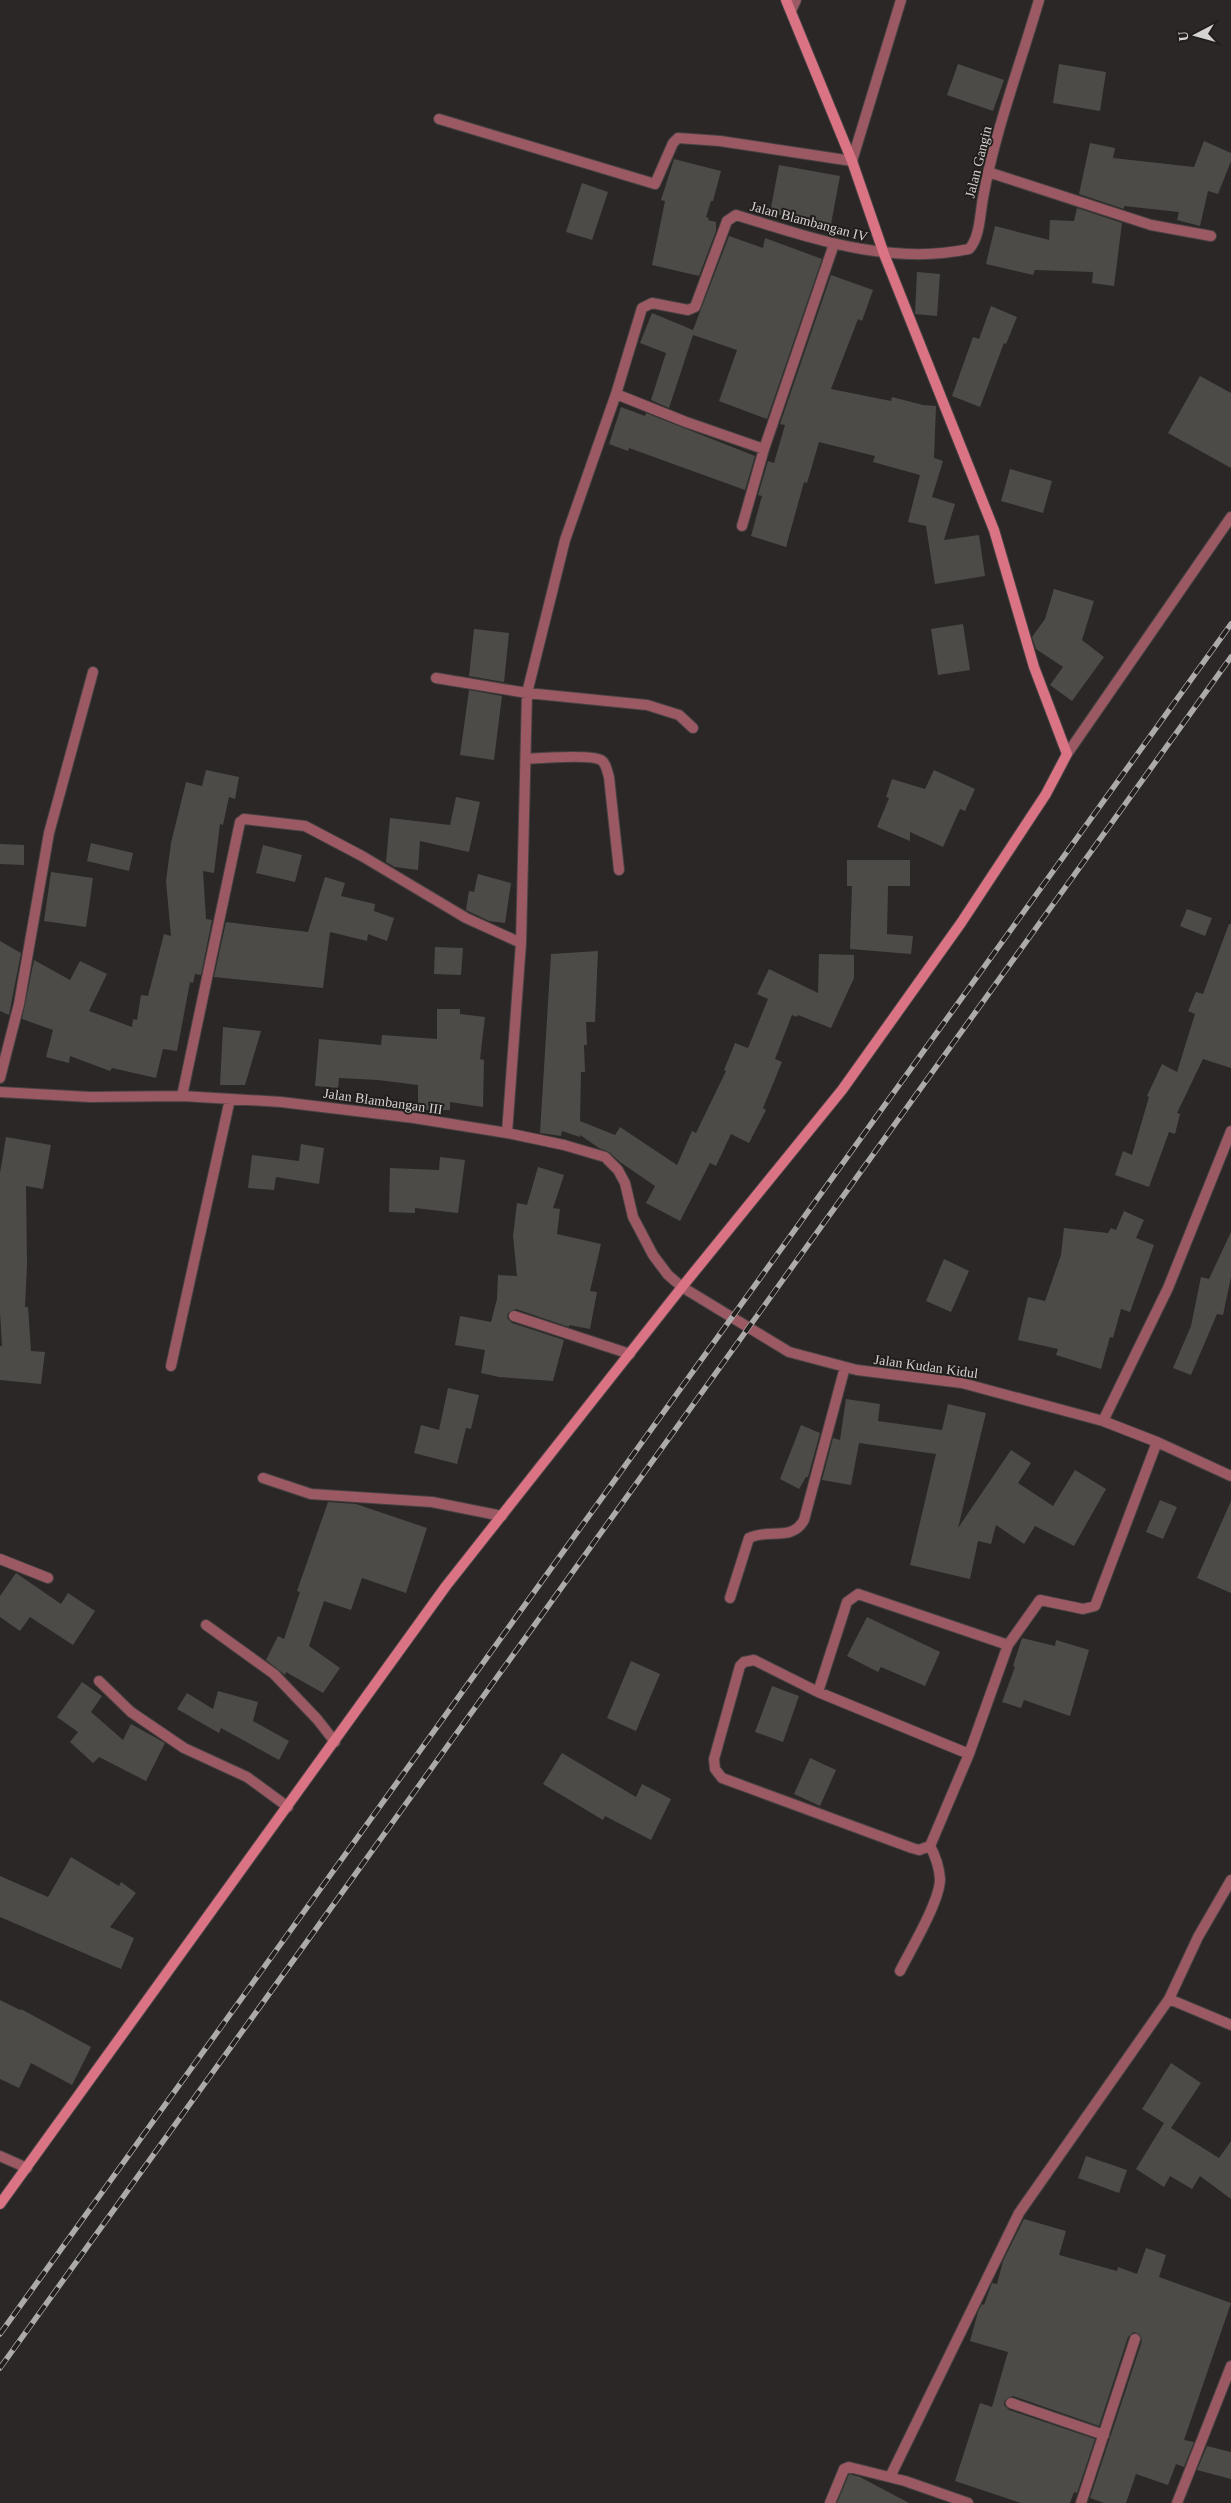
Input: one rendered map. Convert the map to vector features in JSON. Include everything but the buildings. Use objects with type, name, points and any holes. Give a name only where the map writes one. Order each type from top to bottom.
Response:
[{"type":"street","points":[[786,0],[852,161],[884,254],[994,530],[1034,667],[1067,754]]},
{"type":"street","points":[[791,11],[796,0]]},
{"type":"street","points":[[852,161],[901,0]]},
{"type":"street","name":"Jalan Gangin","points":[[884,254],[969,249],[973,245],[988,172],[1039,0]]},
{"type":"street","points":[[439,118],[655,184],[673,143],[678,138],[720,141],[852,161]]},
{"type":"street","points":[[988,172],[1151,225],[1212,236]]},
{"type":"street","name":"Jalan Blambangan IV","points":[[616,394],[642,308],[646,304],[652,303],[688,310],[695,306],[730,217],[736,215],[834,244],[884,254]]},
{"type":"street","points":[[742,526],[764,449],[834,244]]},
{"type":"street","points":[[507,1133],[521,943],[527,693],[565,540],[616,394],[686,422],[764,449]]},
{"type":"street","points":[[0,2204],[446,1586],[682,1287],[842,1090],[961,923],[1046,794],[1067,754],[1231,516]]},
{"type":"street","points":[[0,1078],[19,1004],[49,833],[93,672]]},
{"type":"street","points":[[436,678],[527,693],[647,705],[679,714],[692,728]]},
{"type":"street","points":[[526,758],[600,759],[605,764],[609,777],[619,870]]},
{"type":"street","points":[[182,1096],[240,822],[244,819],[305,826],[362,856],[466,918],[521,943]]},
{"type":"street","name":"Jalan Blambangan III","points":[[0,1092],[90,1097],[182,1096],[291,1103],[507,1133],[564,1145],[605,1157],[618,1170],[625,1183],[633,1216],[653,1255],[668,1275],[682,1287]]},
{"type":"street","points":[[171,1366],[230,1099]]},
{"type":"street","points":[[1103,1421],[1168,1288],[1231,1131]]},
{"type":"street","name":"Jalan Kudan Kidul","points":[[682,1287],[789,1352],[857,1370],[962,1383],[1103,1421],[1158,1442],[1231,1476]]},
{"type":"street","points":[[514,1316],[630,1354]]},
{"type":"street","points":[[730,1598],[749,1538],[762,1533],[786,1534],[796,1531],[804,1520],[845,1367]]},
{"type":"street","points":[[969,1754],[818,1692],[754,1660],[744,1662],[740,1666],[714,1759],[722,1778],[912,1848],[919,1850],[930,1846],[969,1754],[1008,1645],[1040,1600],[1083,1609],[1094,1606],[1158,1442]]},
{"type":"street","points":[[263,1478],[311,1494],[432,1502],[502,1516]]},
{"type":"street","points":[[0,1559],[48,1578]]},
{"type":"street","points":[[818,1692],[847,1602],[858,1594],[1008,1645]]},
{"type":"street","points":[[206,1626],[274,1674],[335,1742]]},
{"type":"street","points":[[99,1681],[131,1712],[184,1748],[246,1777],[288,1807]]},
{"type":"street","points":[[900,1971],[936,1896],[940,1880],[938,1861],[930,1846]]},
{"type":"street","points":[[890,2477],[1019,2213],[1169,1999],[1198,1937],[1231,1880]]},
{"type":"street","points":[[1169,1999],[1231,2025]]},
{"type":"street","points":[[0,2156],[27,2168]]},
{"type":"street","points":[[1080,2503],[1135,2339]]},
{"type":"street","points":[[1177,2503],[1231,2366]]},
{"type":"street","points":[[1011,2403],[1104,2435]]},
{"type":"street","points":[[830,2503],[847,2468],[890,2477],[955,2502],[968,2503]]},
{"type":"railway","points":[[0,2334],[1231,624]]},
{"type":"railway","points":[[0,2368],[1231,657]]}]
